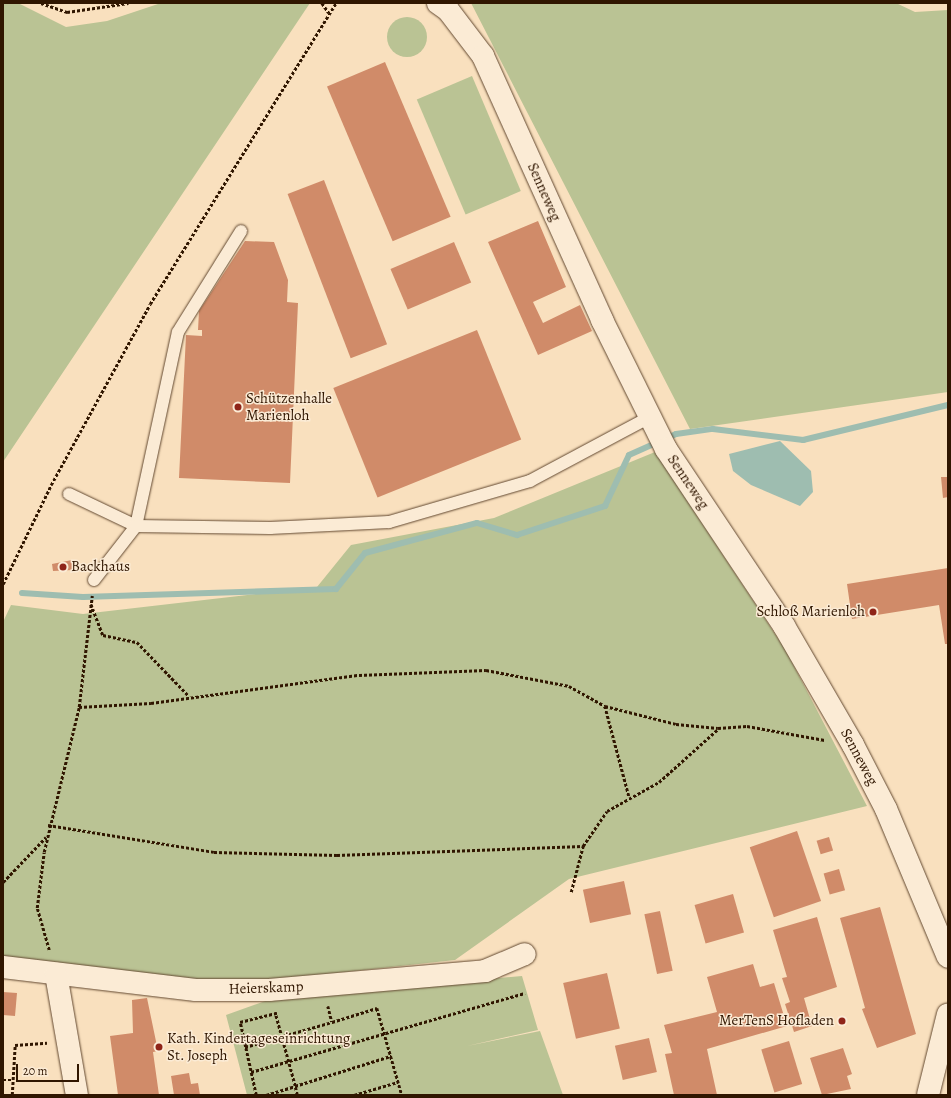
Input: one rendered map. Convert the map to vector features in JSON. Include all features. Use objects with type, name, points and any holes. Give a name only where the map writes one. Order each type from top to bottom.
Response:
[{"type":"street","name":"Senneweg","points":[[438,3],[448,10],[483,56],[658,432],[784,626],[846,733],[886,809],[948,957]]},
{"type":"street","name":"Heierskamp","points":[[3,967],[196,990],[269,990],[485,971],[525,954]]},
{"type":"street","points":[[56,974],[77,1095]]},
{"type":"street","points":[[927,1095],[948,1014]]},
{"type":"lane","points":[[94,580],[136,526],[178,332],[241,230]]},
{"type":"lane","points":[[69,494],[136,526],[270,528],[389,522],[530,481],[658,432]]},
{"type":"path","points":[[41,3],[67,12],[128,3]]},
{"type":"path","points":[[322,3],[328,12]]},
{"type":"path","points":[[3,584],[51,485],[150,304],[328,12],[336,3]]},
{"type":"path","points":[[56,974],[37,908],[48,825],[79,707],[91,604],[103,635],[137,642],[189,697]]},
{"type":"path","points":[[79,707],[189,697],[359,675],[486,670],[569,686],[605,706],[676,724],[718,728],[747,726],[824,740],[846,733]]},
{"type":"path","points":[[605,706],[629,796]]},
{"type":"path","points":[[571,892],[583,846],[607,811],[629,796],[659,782],[718,728]]},
{"type":"path","points":[[48,825],[214,852],[337,855],[583,846]]},
{"type":"path","points":[[3,882],[46,837]]},
{"type":"path","points":[[251,1072],[525,993]]},
{"type":"path","points":[[326,1001],[332,1022]]},
{"type":"path","points":[[273,1006],[297,1095]]},
{"type":"path","points":[[245,1047],[377,1008],[402,1095]]},
{"type":"path","points":[[256,1095],[240,1022],[283,1011]]},
{"type":"path","points":[[12,1095],[15,1045],[69,1042]]},
{"type":"path","points":[[266,1095],[391,1056]]},
{"type":"path","points":[[3,1080],[12,1080]]},
{"type":"path","points":[[354,1095],[398,1082]]},
{"type":"path","points":[[371,1090],[372,1095]]},
{"type":"green space","points":[[3,3],[18,3],[66,27],[107,21],[161,3],[310,3],[3,462]]},
{"type":"green space","points":[[471,3],[896,3],[915,12],[948,10],[948,392],[690,429]]},
{"type":"green space","points":[[411,17],[418,20],[424,26],[427,37],[426,45],[418,54],[411,57],[403,57],[396,54],[388,45],[387,33],[390,26],[399,18]]},
{"type":"green space","points":[[472,76],[521,191],[466,215],[417,99]]},
{"type":"green space","points":[[655,452],[785,649],[867,806],[569,879],[455,960],[273,980],[196,980],[3,956],[3,622],[11,605],[83,614],[317,587],[351,545],[494,518]]},
{"type":"green space","points":[[522,976],[538,1030],[467,1046],[540,1031],[563,1095],[247,1095],[226,1015],[271,999]]},
{"type":"shaded area","points":[[780,441],[811,471],[813,492],[800,506],[751,485],[733,471],[729,454]]},
{"type":"building","points":[[385,62],[451,217],[393,241],[327,87]]},
{"type":"building","points":[[324,180],[387,344],[351,358],[288,194]]},
{"type":"building","points":[[538,221],[566,287],[533,302],[543,323],[580,305],[592,331],[538,355],[488,242]]},
{"type":"building","name":"Schützenhalle Marienloh","points":[[245,241],[274,242],[288,280],[287,302],[298,303],[290,483],[179,478],[186,335],[202,336],[202,330],[198,330],[199,311]]},
{"type":"building","points":[[454,242],[471,283],[408,309],[390,269]]},
{"type":"building","points":[[477,330],[521,439],[377,497],[333,388]]},
{"type":"building","points":[[941,477],[948,477],[948,497],[943,498]]},
{"type":"building","name":"Backhaus","points":[[72,560],[73,570],[53,571],[52,564]]},
{"type":"building","name":"Schloß Marienloh","points":[[948,568],[948,644],[945,644],[939,605],[852,619],[847,584]]},
{"type":"building","points":[[797,831],[821,901],[774,917],[750,847]]},
{"type":"building","points":[[829,837],[833,850],[821,854],[817,841]]},
{"type":"building","points":[[839,869],[845,890],[830,895],[824,873]]},
{"type":"building","points":[[624,881],[631,914],[590,923],[583,890]]},
{"type":"building","points":[[733,894],[744,932],[706,943],[695,905]]},
{"type":"building","points":[[880,907],[916,1034],[877,1048],[862,1009],[865,1008],[840,918]]},
{"type":"building","points":[[660,911],[673,971],[657,974],[644,914]]},
{"type":"building","points":[[817,917],[837,987],[804,998],[812,1026],[794,1032],[785,1004],[790,1002],[782,978],[787,977],[773,930]]},
{"type":"building","points":[[753,964],[760,987],[774,983],[787,1026],[707,1049],[717,1095],[674,1095],[665,1054],[672,1053],[664,1025],[717,1012],[707,977]]},
{"type":"building","points":[[607,973],[620,1029],[576,1039],[563,983]]},
{"type":"building","points":[[3,992],[17,993],[15,1016],[3,1015]]},
{"type":"building","points":[[147,998],[158,1051],[153,1052],[159,1095],[118,1095],[110,1036],[133,1033],[132,1000]]},
{"type":"building","points":[[649,1038],[657,1072],[623,1080],[615,1046]]},
{"type":"building","points":[[789,1041],[802,1084],[774,1093],[761,1049]]},
{"type":"building","points":[[843,1048],[852,1074],[847,1076],[851,1089],[822,1095],[810,1058]]},
{"type":"building","points":[[189,1073],[191,1084],[198,1083],[200,1095],[174,1095],[171,1076]]},
{"type":"waterway","points":[[22,593],[83,597],[336,589],[365,553],[477,523],[517,535],[605,506],[629,455],[676,434],[713,429],[803,440],[948,405]]},
{"type":"place","name":"Schützenhalle Marienloh","points":[[238,407]]},
{"type":"place","name":"Backhaus","points":[[63,567]]},
{"type":"place","name":"Schloß Marienloh","points":[[873,612]]},
{"type":"place","name":"MerTenS Hofladen","points":[[842,1021]]},
{"type":"place","name":"Kath. Kindertageseinrichtung St. Joseph","points":[[159,1047]]}]
